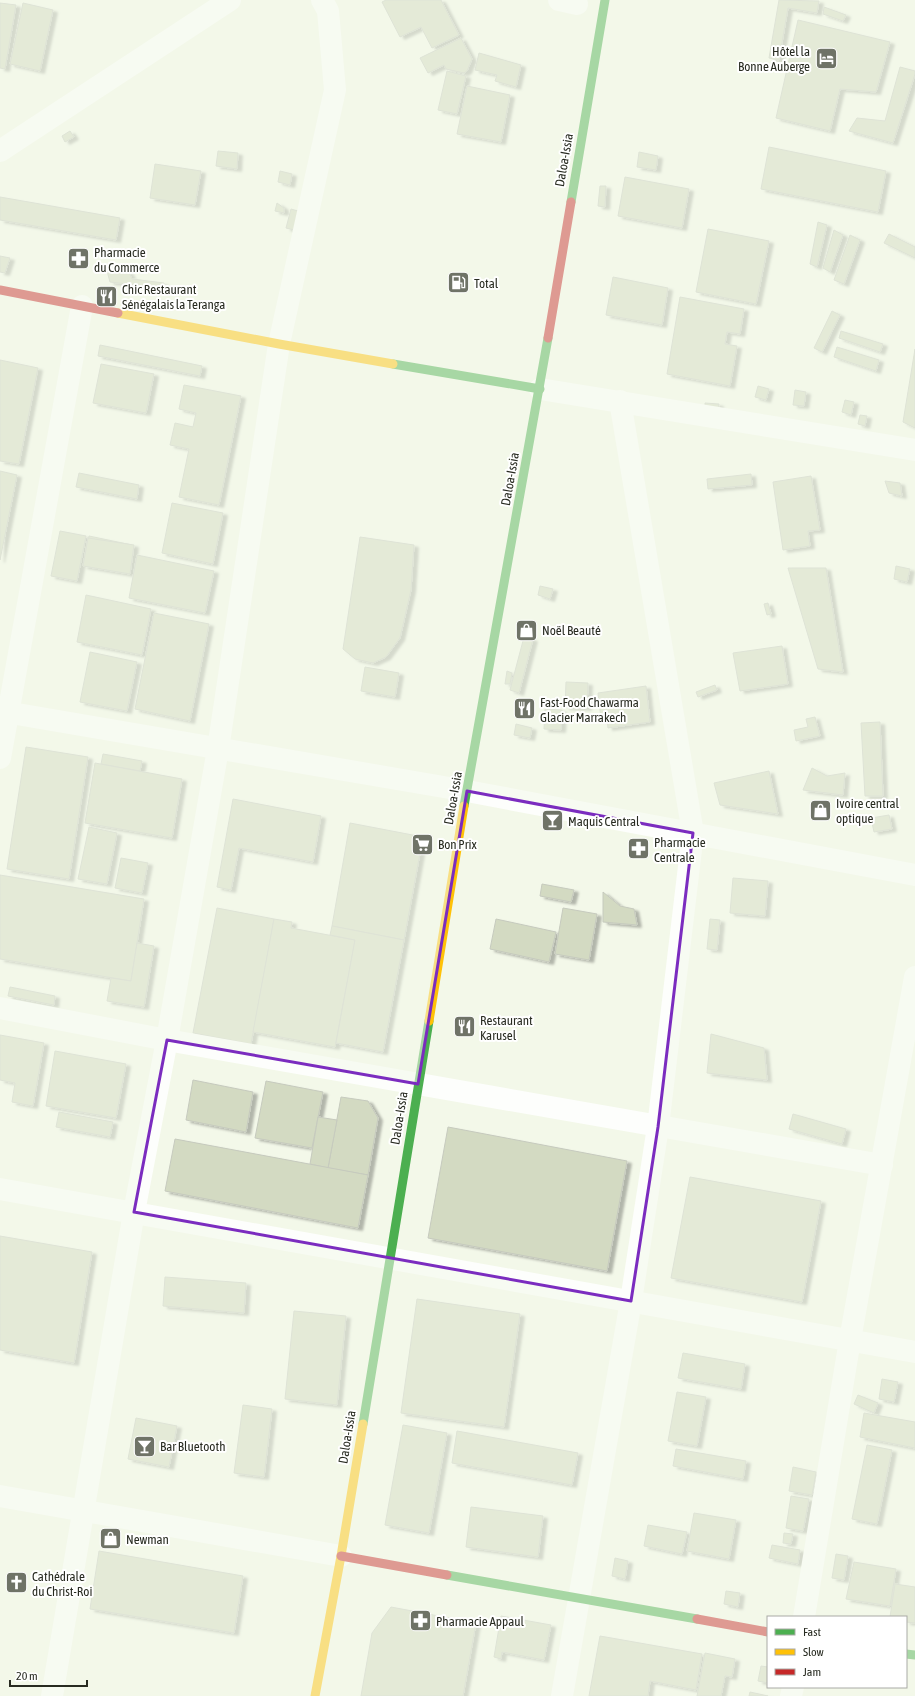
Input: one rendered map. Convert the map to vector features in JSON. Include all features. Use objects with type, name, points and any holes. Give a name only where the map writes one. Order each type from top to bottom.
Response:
[{"type":"main road","name":"Daloa-Issia","points":[[315,1696],[341,1556],[467,791],[540,389],[605,0]]},
{"type":"main road","points":[[0,290],[279,344],[540,389]]},
{"type":"main road","points":[[341,1556],[767,1632]]},
{"type":"street","points":[[0,151],[230,0]]},
{"type":"street","points":[[52,1696],[134,1212],[167,1040],[218,749],[279,344],[335,90],[328,11],[322,0]]},
{"type":"street","points":[[0,758],[4,712],[82,306]]},
{"type":"street","points":[[540,389],[915,450]]},
{"type":"street","points":[[562,1696],[631,1301],[658,1127],[693,833],[620,401]]},
{"type":"street","points":[[4,712],[467,791],[915,875]]},
{"type":"street","points":[[804,1616],[850,1340],[915,977]]},
{"type":"street","points":[[0,1008],[167,1040],[882,1165]]},
{"type":"street","points":[[0,1189],[915,1352]]},
{"type":"street","points":[[0,1496],[341,1556]]},
{"type":"highlighted area","points":[[467,791],[693,833],[658,1127],[631,1301],[134,1212],[167,1040],[418,1084]]},
{"type":"building","points":[[386,0],[441,0],[459,35],[432,48],[421,27],[400,37],[382,2]]},
{"type":"building","points":[[779,0],[819,1],[817,13],[788,8],[779,60],[769,58]]},
{"type":"building","points":[[0,3],[16,5],[5,69],[0,68]]},
{"type":"building","points":[[23,3],[53,10],[40,71],[10,64]]},
{"type":"building","points":[[824,7],[846,15],[843,21],[823,14]]},
{"type":"building","points":[[798,20],[890,42],[876,92],[840,89],[830,131],[776,118]]},
{"type":"building","points":[[461,38],[472,59],[467,71],[464,73],[446,69],[444,65],[428,73],[420,58]]},
{"type":"building","points":[[479,53],[521,65],[516,87],[495,81],[497,75],[475,70]]},
{"type":"building","points":[[900,67],[915,71],[915,74],[893,143],[849,131],[857,118],[885,121]]},
{"type":"building","points":[[447,71],[466,76],[457,114],[438,110]]},
{"type":"building","points":[[467,86],[510,95],[501,142],[457,134]]},
{"type":"building","points":[[70,131],[74,137],[65,142],[62,136]]},
{"type":"building","points":[[769,147],[886,171],[878,212],[761,189]]},
{"type":"building","points":[[218,151],[238,153],[237,169],[216,166]]},
{"type":"building","points":[[639,152],[658,156],[656,170],[637,167]]},
{"type":"building","points":[[155,164],[201,171],[195,205],[150,198]]},
{"type":"building","points":[[280,171],[292,174],[290,185],[278,182]]},
{"type":"building","points":[[625,177],[689,189],[682,228],[618,216]]},
{"type":"building","points":[[600,186],[606,186],[605,207],[598,206]]},
{"type":"building","points":[[0,197],[120,218],[116,240],[0,220]]},
{"type":"building","points":[[277,203],[284,208],[284,213],[275,211]]},
{"type":"building","points":[[291,209],[298,211],[294,230],[286,228]]},
{"type":"building","points":[[818,222],[827,225],[817,267],[810,264]]},
{"type":"building","points":[[708,229],[769,241],[756,304],[696,292]]},
{"type":"building","points":[[834,230],[843,235],[830,272],[823,268]]},
{"type":"building","points":[[889,234],[915,247],[915,258],[884,243]]},
{"type":"building","points":[[850,235],[860,240],[844,284],[834,280]]},
{"type":"building","points":[[0,256],[10,258],[5,273],[0,272]]},
{"type":"building","points":[[107,271],[129,272],[132,279],[164,283],[164,288],[110,282]]},
{"type":"building","points":[[613,277],[668,288],[662,325],[606,315]]},
{"type":"building","points":[[680,297],[744,309],[740,334],[727,332],[725,344],[737,346],[730,386],[667,374]]},
{"type":"building","points":[[832,311],[840,315],[822,352],[814,348]]},
{"type":"building","points":[[841,331],[883,344],[880,352],[839,338]]},
{"type":"building","points":[[100,345],[202,366],[200,376],[98,356]]},
{"type":"building","points":[[837,347],[879,360],[876,371],[834,357]]},
{"type":"building","points":[[915,349],[915,428],[903,422]]},
{"type":"building","points":[[0,360],[38,368],[19,464],[0,461]]},
{"type":"building","points":[[101,364],[154,374],[146,413],[93,403]]},
{"type":"building","points":[[184,385],[241,396],[219,505],[179,497],[189,449],[170,445],[175,423],[193,427],[196,413],[179,409]]},
{"type":"building","points":[[758,386],[769,389],[766,400],[755,397]]},
{"type":"building","points":[[795,390],[806,392],[804,406],[793,405]]},
{"type":"building","points":[[845,400],[854,402],[851,415],[842,412]]},
{"type":"building","points":[[705,403],[719,404],[718,410],[705,409]]},
{"type":"building","points":[[860,415],[867,416],[865,426],[858,424]]},
{"type":"building","points":[[0,471],[17,475],[0,560]]},
{"type":"building","points":[[79,473],[139,485],[137,499],[76,487]]},
{"type":"building","points":[[751,474],[752,485],[708,489],[707,479]]},
{"type":"building","points":[[811,476],[820,530],[808,531],[810,546],[783,550],[773,482]]},
{"type":"building","points":[[885,481],[900,483],[902,496],[889,493]]},
{"type":"building","points":[[172,503],[223,513],[213,564],[162,553]]},
{"type":"building","points":[[60,531],[86,536],[77,581],[51,576]]},
{"type":"building","points":[[89,536],[132,545],[126,572],[84,563]]},
{"type":"building","points":[[360,537],[414,545],[411,590],[400,638],[386,657],[373,663],[355,659],[343,649]]},
{"type":"building","points":[[88,538],[134,545],[130,574],[83,566]]},
{"type":"building","points":[[137,555],[214,571],[205,613],[129,598]]},
{"type":"building","points":[[896,566],[910,569],[907,582],[894,579]]},
{"type":"building","points":[[788,568],[826,568],[843,672],[818,669]]},
{"type":"building","points":[[540,586],[553,589],[550,599],[538,595]]},
{"type":"building","points":[[86,595],[151,609],[142,655],[77,642]]},
{"type":"building","points":[[768,603],[771,614],[767,615],[764,604]]},
{"type":"building","points":[[154,613],[209,624],[190,721],[135,709]]},
{"type":"building","points":[[524,637],[533,639],[519,693],[510,690]]},
{"type":"building","points":[[782,646],[788,684],[740,691],[733,653]]},
{"type":"building","points":[[90,652],[137,662],[127,711],[80,702]]},
{"type":"building","points":[[365,667],[399,673],[395,697],[361,691]]},
{"type":"building","points":[[507,671],[512,673],[510,684],[505,684]]},
{"type":"building","points":[[566,682],[588,683],[587,708],[565,707]]},
{"type":"building","points":[[715,685],[717,690],[698,697],[696,692]]},
{"type":"building","points":[[646,686],[650,722],[608,728],[607,719],[601,719],[598,693]]},
{"type":"building","points":[[545,709],[562,710],[561,730],[544,729]]},
{"type":"building","points":[[815,717],[820,736],[796,741],[794,730],[808,727],[806,719]]},
{"type":"building","points":[[880,722],[883,796],[865,796],[861,723]]},
{"type":"building","points":[[516,724],[532,728],[530,738],[514,735]]},
{"type":"building","points":[[26,747],[88,757],[69,879],[7,869]]},
{"type":"building","points":[[103,754],[142,761],[140,771],[101,764]]},
{"type":"building","points":[[95,763],[182,779],[172,838],[85,823]]},
{"type":"building","points":[[812,768],[827,776],[845,773],[843,795],[803,790]]},
{"type":"building","points":[[769,771],[778,814],[720,805],[714,783]]},
{"type":"building","points":[[233,799],[321,816],[313,862],[239,848],[231,890],[217,887]]},
{"type":"building","points":[[889,815],[892,829],[874,832],[871,818]]},
{"type":"building","points":[[350,823],[423,837],[404,940],[332,926]]},
{"type":"building","points":[[89,827],[117,833],[107,884],[78,879]]},
{"type":"building","points":[[121,858],[148,863],[142,893],[115,888]]},
{"type":"building","points":[[0,875],[144,899],[131,981],[0,959]]},
{"type":"building","points":[[733,878],[768,881],[765,916],[730,913]]},
{"type":"building","points":[[542,884],[574,890],[571,902],[540,896]]},
{"type":"building","points":[[603,892],[620,906],[634,909],[637,925],[603,922]]},
{"type":"building","points":[[217,908],[274,919],[251,1044],[193,1033]]},
{"type":"building","points":[[563,908],[597,914],[589,960],[555,954]]},
{"type":"building","points":[[274,919],[292,922],[291,928],[355,940],[335,1047],[253,1032]]},
{"type":"building","points":[[496,919],[556,932],[549,962],[490,949]]},
{"type":"building","points":[[710,919],[720,920],[717,950],[707,949]]},
{"type":"building","points":[[332,926],[404,940],[383,1052],[336,1043],[355,940],[330,935]]},
{"type":"building","points":[[137,943],[154,946],[144,1007],[107,1001],[111,978],[131,981]]},
{"type":"building","points":[[10,987],[55,996],[54,1005],[8,996]]},
{"type":"building","points":[[711,1034],[764,1048],[767,1080],[707,1073]]},
{"type":"building","points":[[0,1035],[44,1043],[33,1106],[12,1102],[15,1083],[0,1080]]},
{"type":"building","points":[[55,1051],[126,1064],[116,1118],[46,1106]]},
{"type":"building","points":[[193,1080],[253,1092],[246,1132],[186,1120]]},
{"type":"building","points":[[266,1081],[323,1092],[312,1148],[255,1138]]},
{"type":"building","points":[[341,1097],[368,1101],[378,1118],[368,1175],[328,1168]]},
{"type":"building","points":[[59,1112],[113,1122],[110,1137],[56,1127]]},
{"type":"building","points":[[793,1114],[846,1129],[842,1144],[789,1129]]},
{"type":"building","points":[[318,1117],[337,1120],[328,1168],[310,1164]]},
{"type":"building","points":[[448,1127],[627,1161],[607,1271],[428,1238]]},
{"type":"building","points":[[175,1139],[368,1175],[358,1228],[165,1191]]},
{"type":"building","points":[[690,1177],[821,1201],[802,1302],[671,1278]]},
{"type":"building","points":[[0,1236],[92,1252],[74,1363],[0,1350]]},
{"type":"building","points":[[165,1277],[246,1283],[244,1313],[163,1306]]},
{"type":"building","points":[[417,1299],[520,1314],[504,1427],[401,1413]]},
{"type":"building","points":[[294,1311],[346,1316],[337,1405],[285,1399]]},
{"type":"building","points":[[683,1353],[745,1364],[741,1389],[678,1378]]},
{"type":"building","points":[[882,1379],[898,1382],[894,1402],[879,1399]]},
{"type":"building","points":[[677,1392],[706,1397],[697,1446],[668,1441]]},
{"type":"building","points":[[858,1395],[878,1403],[874,1413],[854,1404]]},
{"type":"building","points":[[243,1405],[272,1409],[264,1477],[234,1473]]},
{"type":"building","points":[[864,1413],[915,1422],[915,1448],[860,1437]]},
{"type":"building","points":[[136,1418],[177,1426],[169,1467],[128,1459]]},
{"type":"building","points":[[403,1425],[447,1433],[429,1533],[385,1525]]},
{"type":"building","points":[[457,1431],[578,1453],[572,1485],[452,1463]]},
{"type":"building","points":[[867,1445],[892,1450],[877,1524],[852,1519]]},
{"type":"building","points":[[676,1449],[746,1461],[743,1479],[673,1466]]},
{"type":"building","points":[[793,1467],[816,1472],[812,1495],[789,1491]]},
{"type":"building","points":[[791,1496],[809,1499],[803,1531],[786,1528]]},
{"type":"building","points":[[471,1507],[543,1516],[538,1557],[466,1547]]},
{"type":"building","points":[[694,1513],[736,1520],[729,1559],[687,1551]]},
{"type":"building","points":[[648,1525],[687,1532],[682,1554],[644,1546]]},
{"type":"building","points":[[784,1533],[793,1534],[791,1544],[783,1543]]},
{"type":"building","points":[[772,1545],[800,1550],[798,1564],[769,1558]]},
{"type":"building","points":[[99,1551],[243,1576],[234,1633],[90,1609]]},
{"type":"building","points":[[836,1554],[848,1556],[844,1580],[832,1578]]},
{"type":"building","points":[[615,1558],[628,1561],[625,1579],[612,1576]]},
{"type":"building","points":[[854,1562],[896,1569],[890,1606],[846,1599]]},
{"type":"building","points":[[895,1584],[915,1587],[915,1623],[907,1622],[907,1616],[890,1616]]},
{"type":"building","points":[[726,1591],[740,1593],[738,1607],[724,1604]]},
{"type":"building","points":[[391,1607],[476,1623],[463,1696],[361,1696],[372,1633]]},
{"type":"building","points":[[501,1616],[551,1625],[544,1660],[502,1652],[501,1659],[494,1657]]},
{"type":"building","points":[[600,1636],[702,1654],[696,1690],[650,1681],[648,1696],[589,1696]]},
{"type":"building","points":[[705,1653],[735,1659],[732,1677],[725,1676],[721,1696],[697,1696]]},
{"type":"building","points":[[761,1666],[767,1667],[767,1683],[758,1681]]},
{"type":"building","points":[[750,1692],[768,1696],[749,1696]]},
{"type":"traffic: fast","points":[[571,202],[605,0]]},
{"type":"traffic: fast","points":[[464,806],[548,338]]},
{"type":"traffic: fast","points":[[393,364],[540,389]]},
{"type":"traffic: fast","points":[[363,1424],[429,1021]]},
{"type":"traffic: fast","points":[[447,1575],[697,1619]]},
{"type":"traffic: fast","points":[[907,1654],[915,1655]]},
{"type":"traffic: slow","points":[[118,313],[393,364]]},
{"type":"traffic: slow","points":[[429,1021],[464,806]]},
{"type":"traffic: slow","points":[[315,1696],[341,1556],[363,1424]]},
{"type":"traffic: jam","points":[[548,338],[571,202]]},
{"type":"traffic: jam","points":[[0,290],[118,313]]},
{"type":"traffic: jam","points":[[341,1556],[447,1575]]},
{"type":"traffic: jam","points":[[697,1619],[767,1632]]},
{"type":"place","name":"Hôtel la Bonne Auberge","points":[[826,58]]},
{"type":"place","name":"Pharmacie du Commerce","points":[[79,259]]},
{"type":"place","name":"Total","points":[[459,283]]},
{"type":"place","name":"Chic Restaurant Sénégalais la Teranga","points":[[107,296]]},
{"type":"place","name":"Noël Beauté","points":[[527,630]]},
{"type":"place","name":"Fast-Food Chawarma Glacier Marrakech","points":[[525,709]]},
{"type":"place","name":"Ivoire central optique","points":[[821,810]]},
{"type":"place","name":"Maquis Central","points":[[553,821]]},
{"type":"place","name":"Bon Prix","points":[[422,844]]},
{"type":"place","name":"Pharmacie Centrale","points":[[638,849]]},
{"type":"place","name":"Restaurant Karusel","points":[[464,1027]]},
{"type":"place","name":"Bar Bluetooth","points":[[144,1446]]},
{"type":"place","name":"Newman","points":[[110,1539]]},
{"type":"place","name":"Cathédrale du Christ-Roi","points":[[16,1583]]},
{"type":"place","name":"Pharmacie Appaul","points":[[421,1621]]}]
